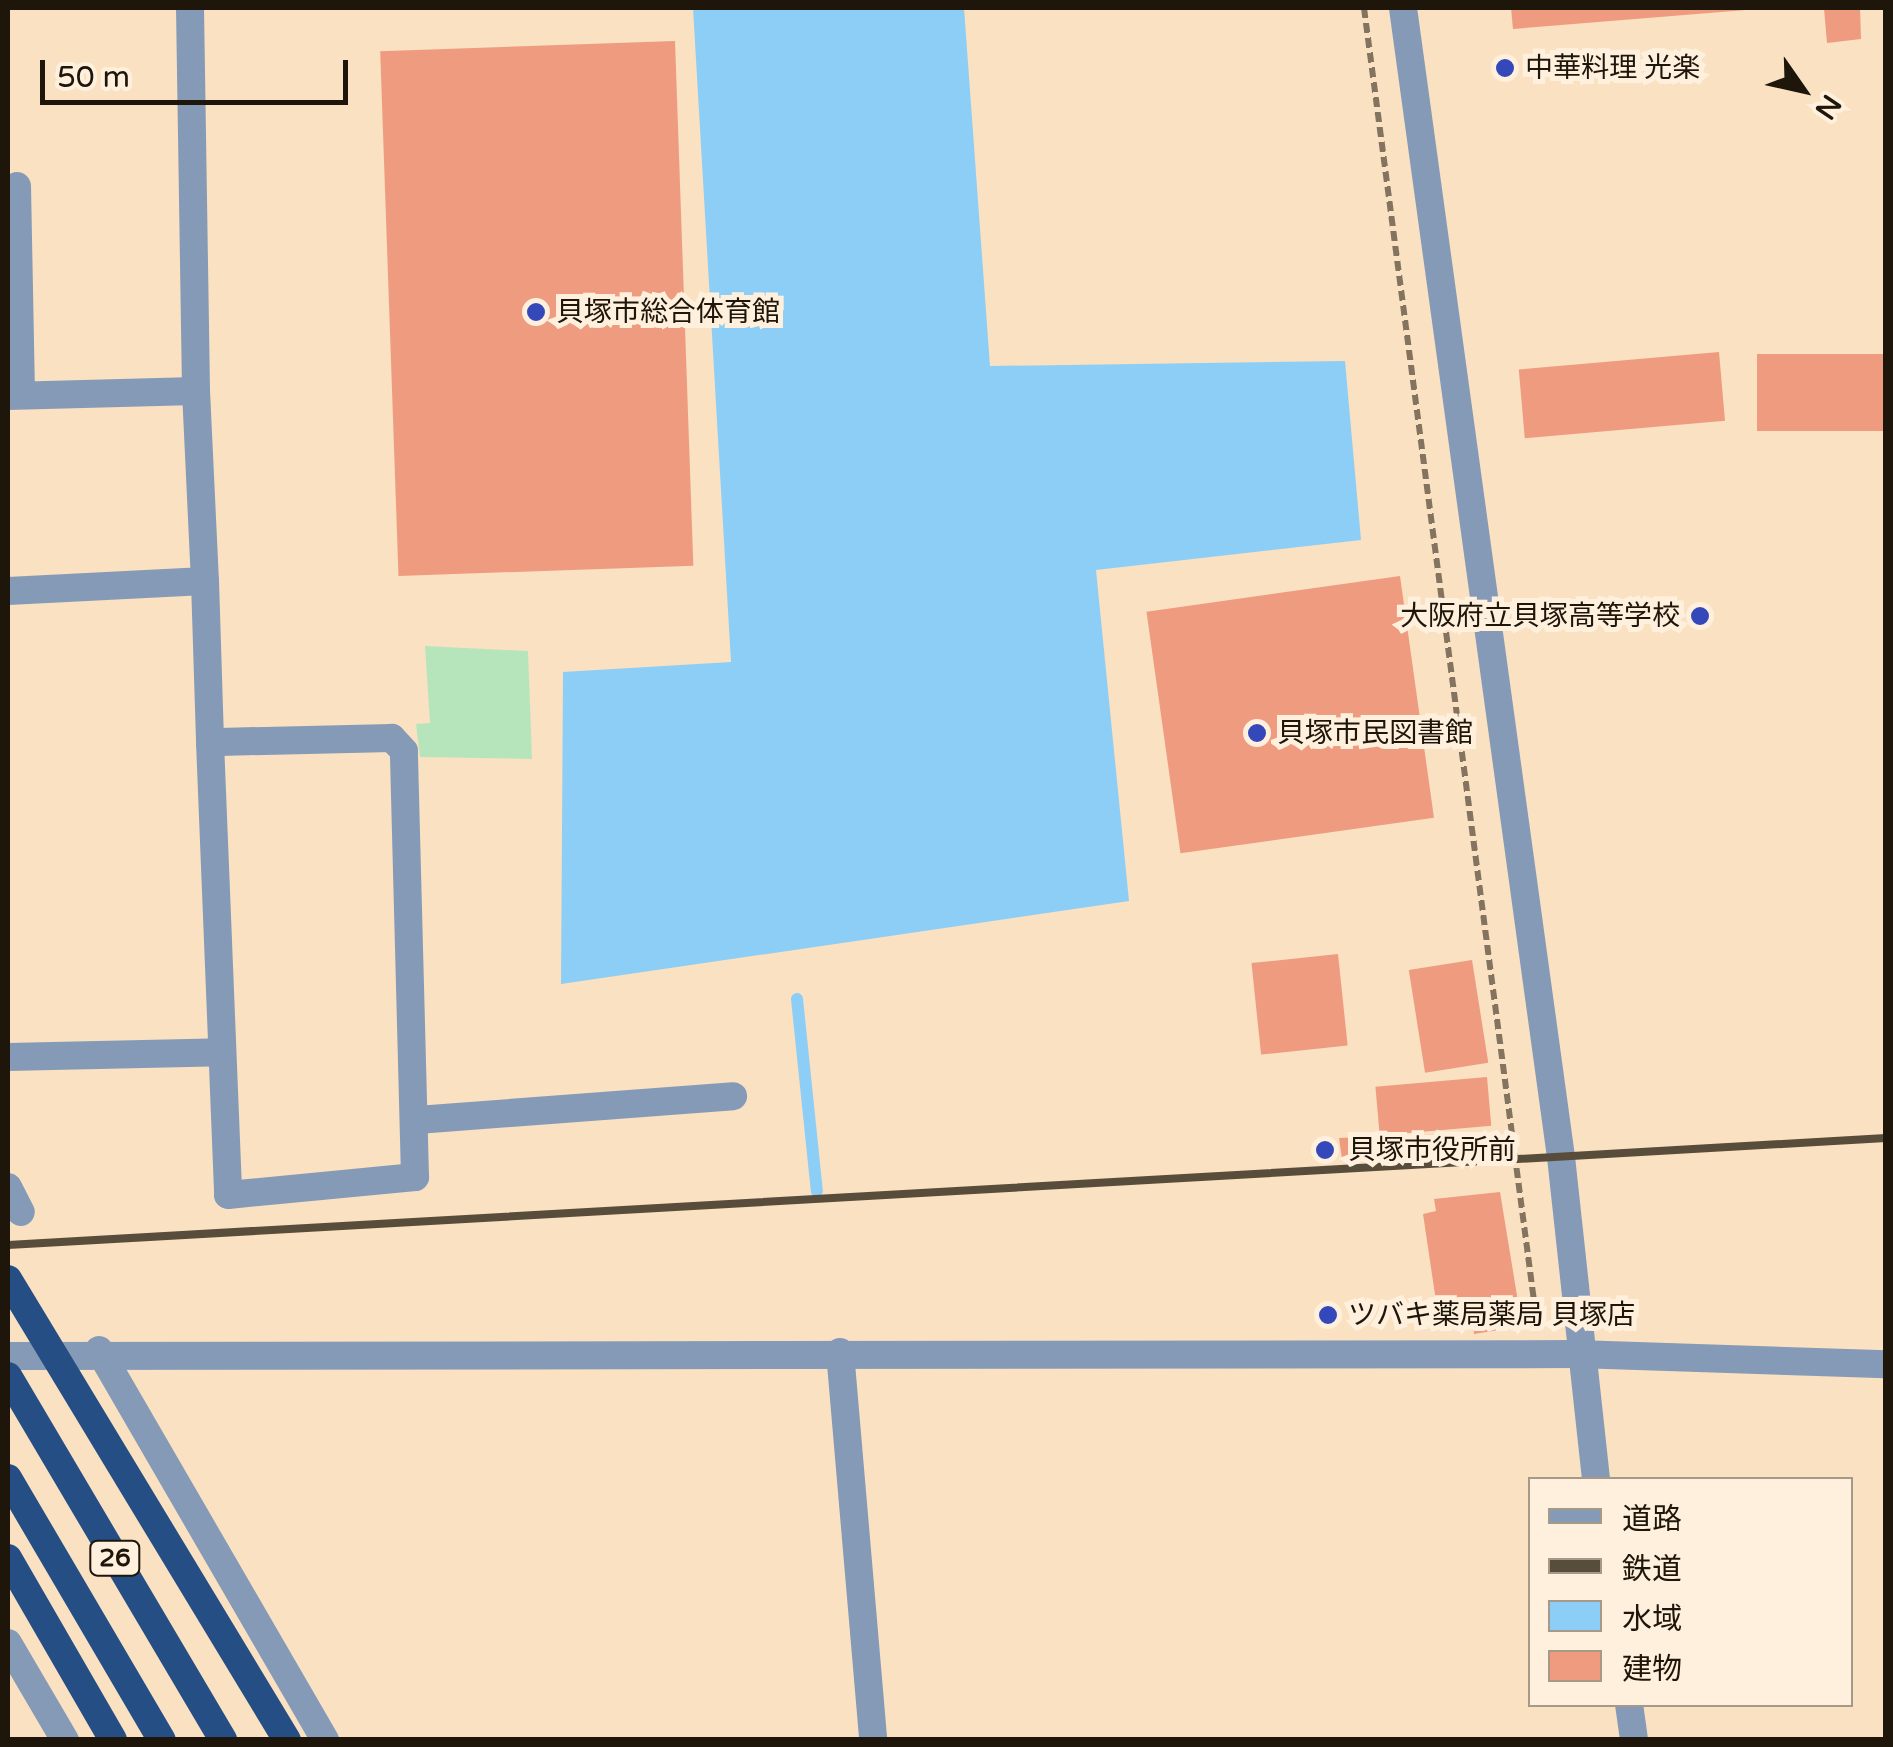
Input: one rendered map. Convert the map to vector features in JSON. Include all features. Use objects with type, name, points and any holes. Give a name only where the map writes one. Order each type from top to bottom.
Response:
[{"type":"highway","points":[[8,1279],[287,1740]]},
{"type":"highway","name":"26","points":[[8,1376],[223,1740]]},
{"type":"highway","name":"26","points":[[8,1478],[162,1740]]},
{"type":"highway","points":[[8,1558],[113,1740]]},
{"type":"street","points":[[190,8],[196,391],[228,1195],[415,1177],[417,1120],[404,751],[392,738],[210,742]]},
{"type":"street","points":[[1403,8],[1561,1157],[1578,1354],[1596,1477]]},
{"type":"street","points":[[17,186],[14,396],[196,391]]},
{"type":"street","points":[[8,591],[205,581]]},
{"type":"street","points":[[8,1058],[222,1052]]},
{"type":"street","points":[[417,1120],[733,1096]]},
{"type":"street","points":[[8,1356],[99,1350],[1578,1354],[1886,1364]]},
{"type":"street","points":[[99,1350],[325,1740]]},
{"type":"street","points":[[840,1352],[873,1740]]},
{"type":"street","points":[[8,1643],[65,1740]]},
{"type":"street","points":[[1629,1707],[1634,1740]]},
{"type":"path","points":[[1364,8],[1538,1329]]},
{"type":"path","points":[[1481,1140],[1511,1145]]},
{"type":"green space","points":[[425,646],[528,651],[532,759],[420,757],[416,724],[430,723]]},
{"type":"water","points":[[693,8],[964,8],[990,366],[1345,361],[1361,540],[1096,570],[1129,901],[561,984],[563,672],[731,662]]},
{"type":"building","points":[[1511,8],[1746,8],[1746,10],[1513,29]]},
{"type":"building","points":[[1824,8],[1860,8],[1861,39],[1827,43]]},
{"type":"building","name":"貝塚市総合体育館","points":[[675,41],[693,566],[399,576],[380,51]]},
{"type":"building","points":[[1719,352],[1725,421],[1525,438],[1519,370]]},
{"type":"building","points":[[1757,354],[1886,354],[1886,431],[1757,431]]},
{"type":"building","points":[[1400,576],[1434,818],[1180,853],[1146,612]]},
{"type":"building","points":[[1338,954],[1348,1045],[1261,1055],[1251,963]]},
{"type":"building","points":[[1472,960],[1488,1063],[1425,1073],[1409,970]]},
{"type":"building","points":[[1487,1077],[1491,1126],[1380,1136],[1375,1087]]},
{"type":"building","points":[[1465,1133],[1468,1151],[1342,1159],[1339,1138]]},
{"type":"building","points":[[1500,1192],[1520,1314],[1511,1328],[1474,1334],[1473,1320],[1440,1328],[1423,1214],[1436,1211],[1434,1199]]},
{"type":"waterway","points":[[797,999],[817,1191]]},
{"type":"railway","points":[[8,1245],[1886,1138]]},
{"type":"place","name":"中華料理 光楽","points":[[1505,68]]},
{"type":"place","name":"貝塚市総合体育館","points":[[536,312]]},
{"type":"place","name":"大阪府立貝塚高等学校","points":[[1700,616]]},
{"type":"place","name":"貝塚市民図書館","points":[[1257,733]]},
{"type":"place","name":"貝塚市役所前","points":[[1325,1150]]},
{"type":"place","name":"ツバキ薬局薬局 貝塚店","points":[[1328,1315]]}]
